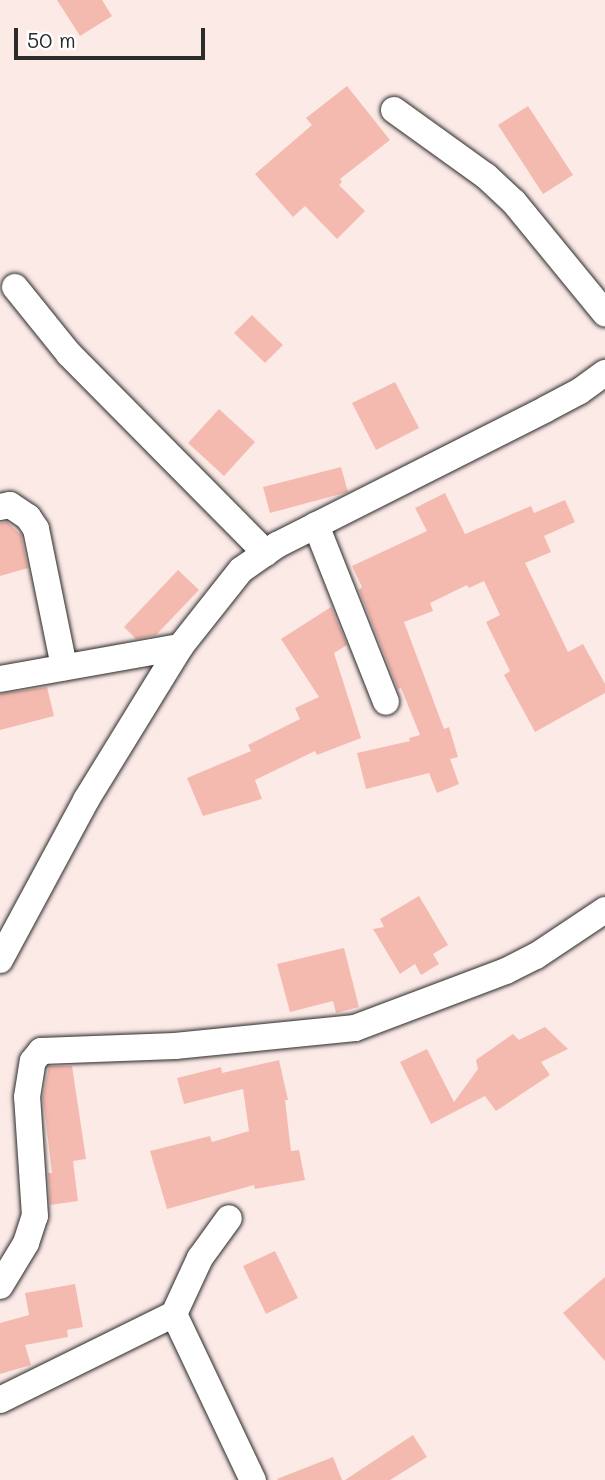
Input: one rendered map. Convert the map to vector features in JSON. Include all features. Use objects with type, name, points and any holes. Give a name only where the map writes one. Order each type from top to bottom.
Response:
[{"type":"street","points":[[394,110],[486,176],[514,202],[605,313]]},
{"type":"street","points":[[15,287],[69,354],[266,553]]},
{"type":"street","points":[[0,960],[86,800],[180,647],[241,570],[316,525],[580,391],[605,373]]},
{"type":"street","points":[[0,507],[10,505],[29,517],[36,529],[64,667]]},
{"type":"street","points":[[316,525],[386,702]]},
{"type":"street","points":[[0,679],[180,647]]},
{"type":"street","points":[[0,1286],[26,1243],[35,1216],[27,1097],[33,1061],[41,1051],[175,1046],[355,1028],[506,971],[536,956],[605,910]]},
{"type":"street","points":[[0,1401],[174,1314],[200,1258],[229,1219]]},
{"type":"street","points":[[174,1314],[253,1480]]},
{"type":"building","points":[[57,0],[102,0],[112,16],[80,36]]},
{"type":"building","points":[[347,86],[390,140],[340,179],[342,182],[339,185],[365,211],[337,239],[305,206],[293,217],[255,174],[312,125],[306,118]]},
{"type":"building","points":[[528,106],[573,175],[543,194],[498,125]]},
{"type":"building","points":[[252,315],[283,345],[265,363],[234,333]]},
{"type":"building","points":[[395,382],[419,428],[376,450],[352,403]]},
{"type":"building","points":[[219,409],[255,442],[224,476],[188,443]]},
{"type":"building","points":[[341,467],[348,492],[270,513],[263,487]]},
{"type":"building","points":[[445,493],[465,534],[531,506],[534,513],[565,500],[575,522],[544,536],[551,552],[525,563],[568,652],[583,644],[605,684],[605,693],[535,732],[504,675],[510,671],[486,622],[500,615],[484,581],[469,588],[467,585],[430,603],[433,611],[404,622],[444,729],[449,727],[458,757],[450,759],[459,784],[437,793],[429,773],[366,789],[357,753],[410,741],[409,738],[420,735],[401,688],[398,689],[352,566],[427,531],[415,508]]},
{"type":"building","points":[[7,522],[21,535],[28,568],[0,576],[0,523]]},
{"type":"building","points":[[178,570],[199,590],[156,635],[136,639],[124,627]]},
{"type":"building","points":[[331,607],[347,645],[334,653],[361,738],[317,755],[315,751],[255,780],[262,799],[203,816],[187,778],[251,751],[248,745],[300,719],[295,708],[319,697],[281,639]]},
{"type":"building","points":[[47,687],[54,716],[0,730],[0,694]]},
{"type":"building","points":[[419,896],[448,945],[433,954],[439,964],[421,975],[415,964],[400,974],[373,929],[384,927],[380,919]]},
{"type":"building","points":[[344,948],[359,1007],[336,1013],[333,1001],[290,1012],[277,964]]},
{"type":"building","points":[[545,1027],[568,1049],[541,1062],[550,1075],[496,1111],[485,1096],[431,1124],[400,1062],[427,1049],[454,1102],[478,1069],[476,1060],[513,1034],[519,1040]]},
{"type":"building","points":[[279,1060],[288,1100],[285,1100],[291,1151],[299,1150],[305,1180],[255,1189],[254,1185],[167,1209],[150,1151],[210,1136],[212,1142],[249,1131],[243,1089],[184,1104],[177,1078],[221,1067],[222,1073]]},
{"type":"building","points":[[49,1066],[72,1066],[86,1159],[73,1161],[78,1201],[50,1205],[48,1173],[52,1173],[43,1098]]},
{"type":"building","points":[[275,1251],[298,1298],[266,1314],[243,1266]]},
{"type":"building","points":[[605,1277],[605,1361],[563,1313]]},
{"type":"building","points":[[75,1284],[83,1327],[67,1330],[68,1337],[25,1345],[31,1365],[0,1374],[0,1323],[29,1315],[25,1293]]},
{"type":"building","points":[[413,1435],[427,1457],[390,1480],[345,1480]]},
{"type":"building","points":[[333,1457],[342,1480],[277,1479]]}]
